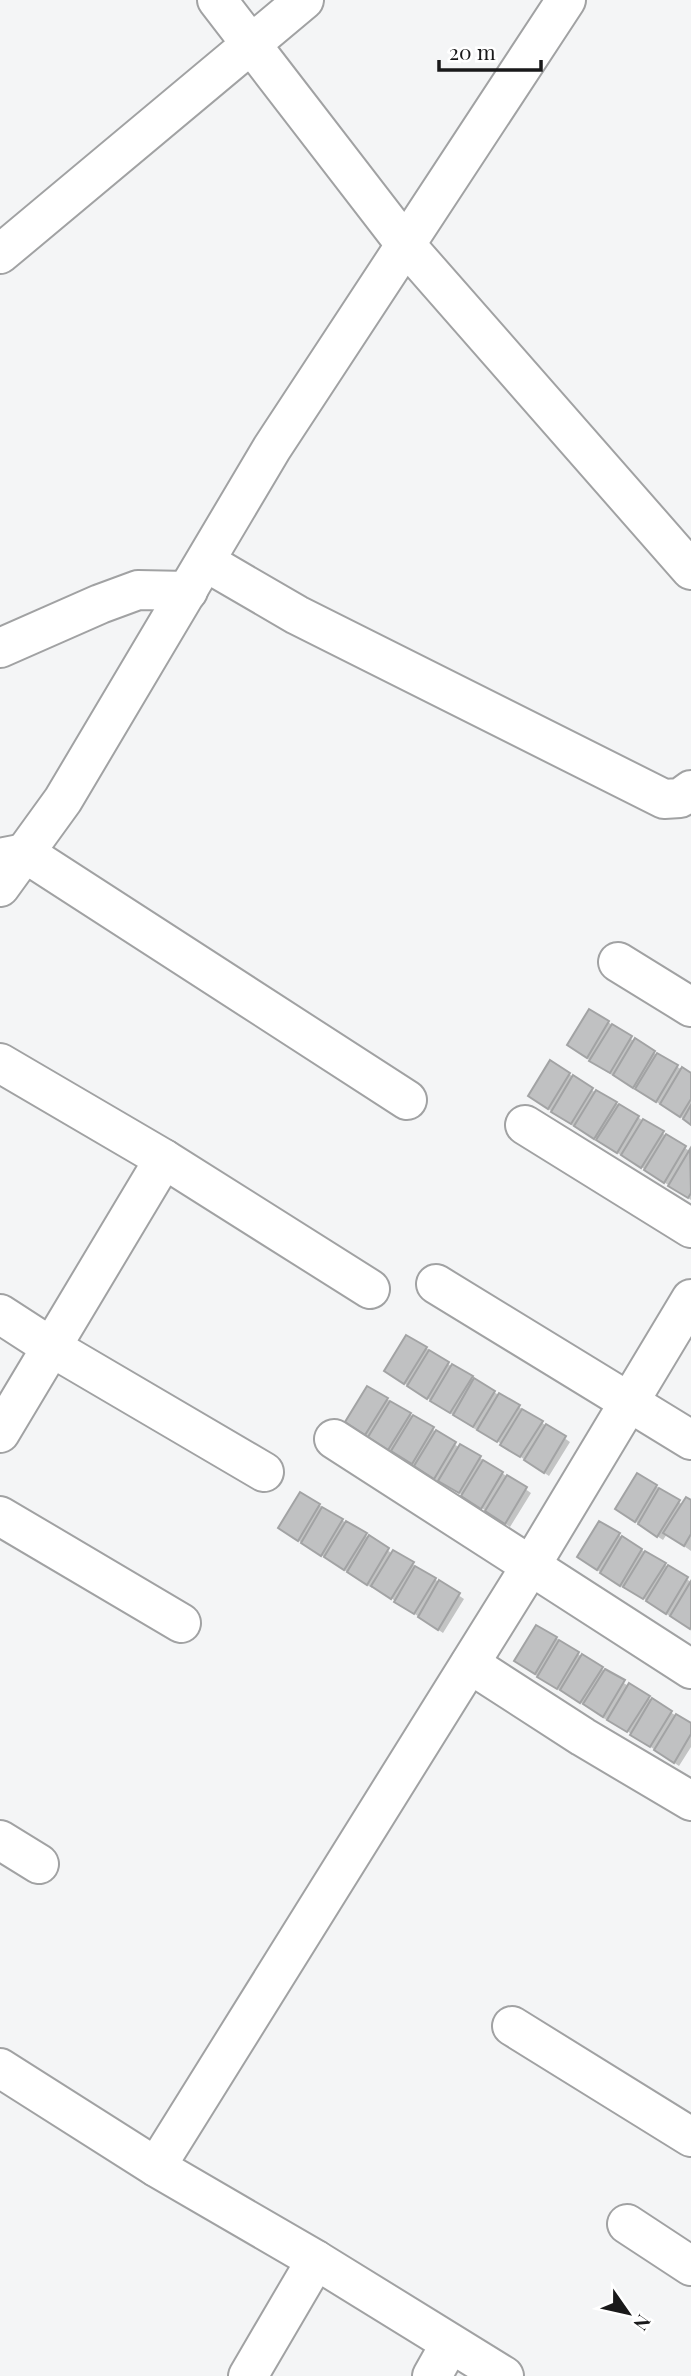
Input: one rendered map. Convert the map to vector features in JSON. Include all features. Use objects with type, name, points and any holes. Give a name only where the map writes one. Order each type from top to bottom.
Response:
[{"type":"street","points":[[217,0],[405,244],[691,570]]},
{"type":"street","points":[[0,254],[304,0]]},
{"type":"street","points":[[0,887],[12,855],[63,800],[272,448],[566,0]]},
{"type":"street","points":[[0,648],[138,590],[197,576],[296,615],[664,799],[680,799],[691,790]]},
{"type":"street","points":[[12,855],[407,1100]]},
{"type":"street","points":[[618,962],[691,1007]]},
{"type":"street","points":[[0,1063],[164,1159],[370,1289]]},
{"type":"street","points":[[525,1125],[691,1228]]},
{"type":"street","points":[[0,1433],[164,1159]]},
{"type":"street","points":[[436,1284],[691,1440]]},
{"type":"street","points":[[156,2166],[530,1567],[691,1299]]},
{"type":"street","points":[[0,1314],[264,1472]]},
{"type":"street","points":[[334,1440],[691,1669]]},
{"type":"street","points":[[0,1516],[181,1623]]},
{"type":"street","points":[[470,1664],[583,1737],[691,1801]]},
{"type":"street","points":[[0,1840],[39,1864]]},
{"type":"street","points":[[512,2026],[691,2137]]},
{"type":"street","points":[[0,2068],[156,2166],[316,2260],[504,2376]]},
{"type":"street","points":[[627,2224],[691,2266]]},
{"type":"street","points":[[248,2376],[316,2260]]},
{"type":"street","points":[[432,2376],[450,2344]]},
{"type":"building","points":[[589,1009],[609,1021],[587,1058],[567,1045]]},
{"type":"building","points":[[612,1024],[632,1036],[610,1073],[589,1061]]},
{"type":"building","points":[[635,1038],[655,1051],[633,1088],[613,1075]]},
{"type":"building","points":[[657,1053],[678,1065],[656,1102],[635,1089]]},
{"type":"building","points":[[550,1060],[570,1073],[548,1109],[528,1096]]},
{"type":"building","points":[[682,1067],[691,1073],[691,1099],[680,1117],[660,1104]]},
{"type":"building","points":[[573,1075],[593,1088],[571,1124],[551,1112]]},
{"type":"building","points":[[596,1090],[617,1102],[594,1139],[574,1126]]},
{"type":"building","points":[[619,1104],[639,1116],[617,1153],[596,1140]]},
{"type":"building","points":[[691,1105],[691,1125],[683,1119]]},
{"type":"building","points":[[643,1119],[664,1131],[641,1168],[621,1155]]},
{"type":"building","points":[[666,1134],[686,1146],[664,1183],[644,1170]]},
{"type":"building","points":[[690,1149],[691,1193],[688,1198],[668,1186]]},
{"type":"building","points":[[406,1335],[427,1347],[404,1384],[384,1371]]},
{"type":"building","points":[[429,1350],[449,1362],[427,1399],[407,1386]]},
{"type":"building","points":[[452,1364],[473,1376],[450,1413],[430,1401]]},
{"type":"building","points":[[474,1378],[495,1391],[473,1427],[453,1415]]},
{"type":"building","points":[[367,1386],[388,1398],[365,1435],[345,1422]]},
{"type":"building","points":[[499,1393],[520,1405],[497,1442],[477,1430]]},
{"type":"building","points":[[390,1401],[411,1413],[388,1450],[368,1437]]},
{"type":"building","points":[[522,1409],[543,1421],[520,1457],[500,1445]]},
{"type":"building","points":[[413,1415],[434,1427],[412,1464],[391,1451]]},
{"type":"building","points":[[546,1424],[566,1436],[544,1473],[524,1460]]},
{"type":"building","points":[[436,1430],[456,1442],[434,1479],[414,1466]]},
{"type":"building","points":[[460,1444],[481,1456],[459,1493],[438,1481]]},
{"type":"building","points":[[483,1460],[503,1472],[481,1509],[461,1496]]},
{"type":"building","points":[[637,1473],[657,1485],[635,1522],[615,1509]]},
{"type":"building","points":[[507,1475],[527,1487],[505,1524],[485,1511]]},
{"type":"building","points":[[659,1488],[680,1500],[657,1537],[638,1524]]},
{"type":"building","points":[[300,1492],[320,1504],[298,1541],[278,1528]]},
{"type":"building","points":[[686,1497],[691,1500],[691,1534],[684,1546],[663,1533]]},
{"type":"building","points":[[322,1507],[343,1519],[321,1556],[301,1543]]},
{"type":"building","points":[[346,1521],[367,1533],[344,1570],[324,1557]]},
{"type":"building","points":[[599,1521],[620,1533],[597,1570],[577,1557]]},
{"type":"building","points":[[369,1535],[389,1548],[367,1585],[347,1572]]},
{"type":"building","points":[[622,1536],[642,1549],[620,1586],[600,1573]]},
{"type":"building","points":[[393,1550],[414,1562],[391,1599],[371,1586]]},
{"type":"building","points":[[645,1551],[666,1563],[643,1599],[623,1587]]},
{"type":"building","points":[[668,1565],[688,1577],[666,1614],[646,1601]]},
{"type":"building","points":[[415,1566],[436,1578],[414,1614],[394,1602]]},
{"type":"building","points":[[439,1580],[460,1593],[438,1630],[418,1617]]},
{"type":"building","points":[[691,1581],[691,1627],[690,1629],[670,1616]]},
{"type":"building","points":[[536,1625],[557,1637],[535,1674],[514,1661]]},
{"type":"building","points":[[559,1640],[579,1652],[557,1689],[537,1677]]},
{"type":"building","points":[[582,1654],[603,1667],[580,1703],[560,1690]]},
{"type":"building","points":[[605,1669],[625,1680],[603,1717],[583,1704]]},
{"type":"building","points":[[629,1683],[650,1696],[627,1732],[607,1720]]},
{"type":"building","points":[[652,1698],[672,1711],[650,1747],[630,1735]]},
{"type":"building","points":[[676,1714],[691,1723],[691,1734],[674,1763],[654,1750]]}]
